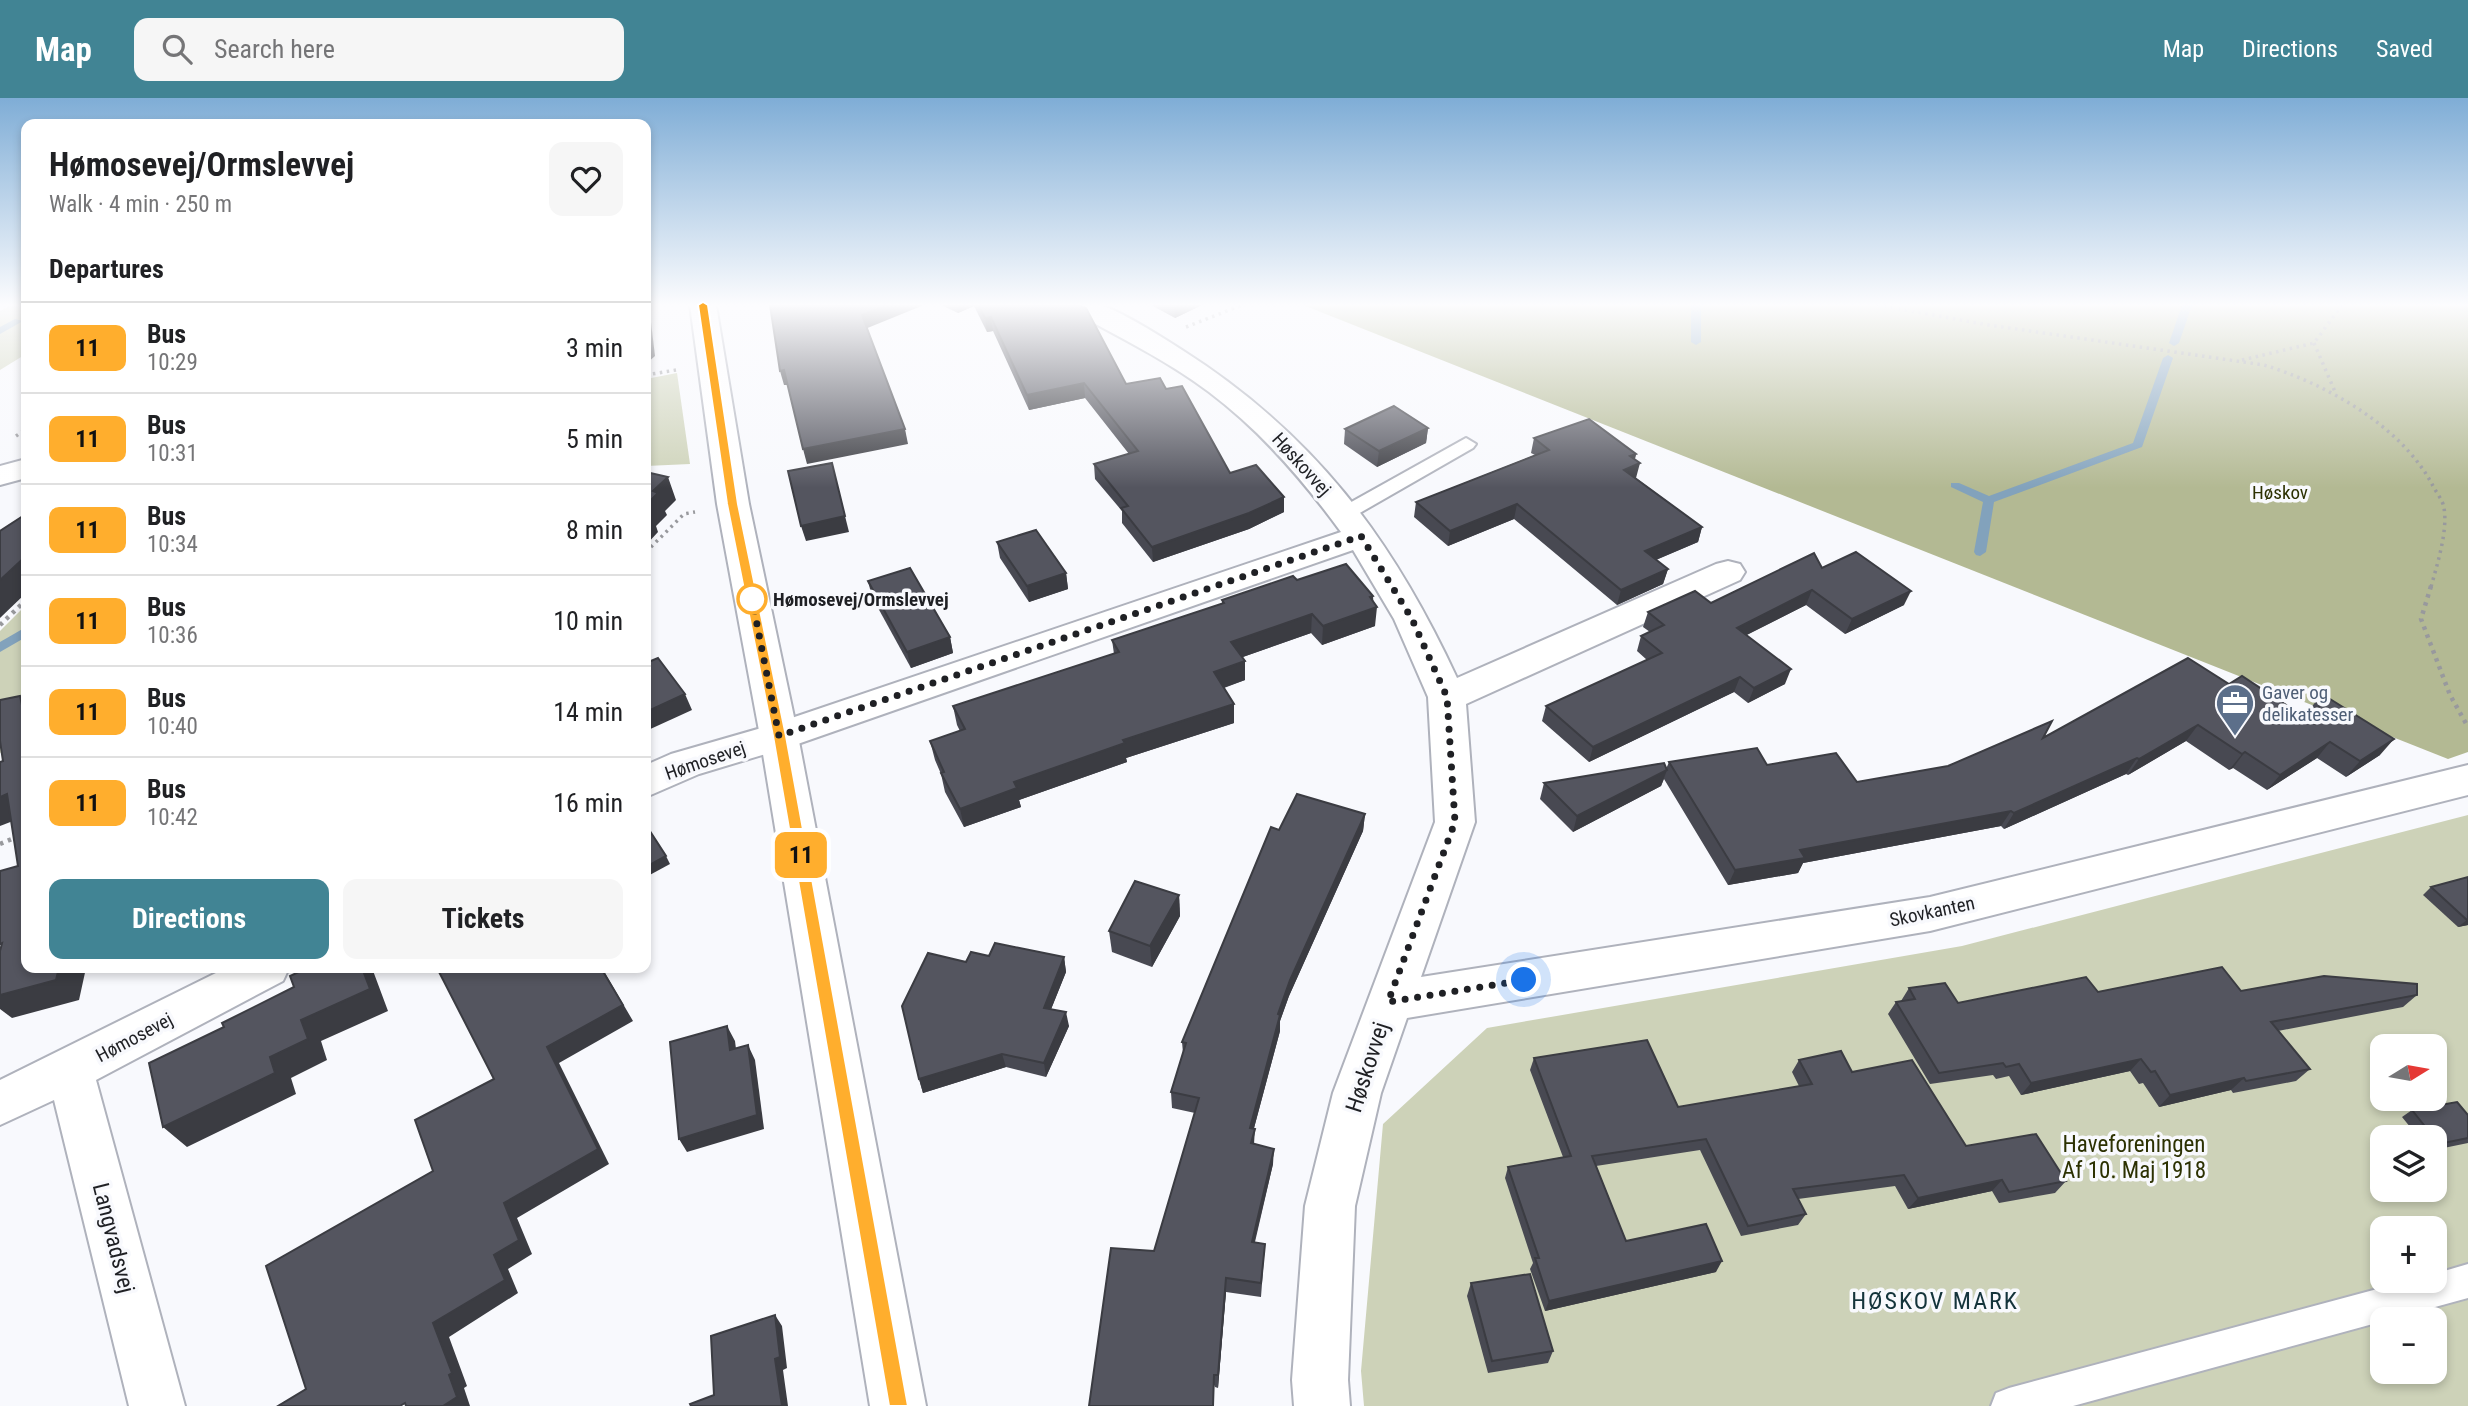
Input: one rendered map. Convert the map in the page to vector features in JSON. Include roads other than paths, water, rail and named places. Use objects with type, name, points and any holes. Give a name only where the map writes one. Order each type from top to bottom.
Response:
[{"type":"street","points":[[712,366],[733,504],[779,736],[898,1406]]},
{"type":"street","name":"Høskovvej","points":[[1188,366],[1219,386],[1281,439],[1322,484],[1352,525],[1412,619],[1447,697],[1455,822],[1357,1093],[1330,1206],[1320,1380],[1322,1406]]},
{"type":"street","points":[[0,476],[21,470]]},
{"type":"street","name":"Hømosevej","points":[[651,780],[685,764],[779,736],[1352,525]]},
{"type":"street","points":[[1447,697],[1728,572]]},
{"type":"street","name":"Skovkanten","points":[[1388,1002],[1930,914],[2403,799],[2468,780]]},
{"type":"street","name":"Hømosevej","points":[[0,1103],[70,1070],[257,973]]},
{"type":"street","name":"Langvadsvej","points":[[70,1070],[157,1406]]},
{"type":"lane","points":[[1352,525],[1466,444]]},
{"type":"lane","points":[[2009,1406],[2468,1282]]},
{"type":"waterway","points":[[1989,500],[2138,445],[2165,366]]},
{"type":"waterway","points":[[1955,485],[1989,500]]},
{"type":"waterway","points":[[1980,552],[1989,500]]},
{"type":"waterway","points":[[0,648],[21,634]]},
{"type":"place","name":"Hømosevej/Ormslevvej","points":[[752,599]]},
{"type":"place","name":"Gaver og delikatesser","points":[[2235,737]]},
{"type":"district","name":"HØSKOV MARK","points":[[1935,1301]]},
{"type":"park label","name":"Høskov","points":[[2280,492]]},
{"type":"park label","name":"Haveforeningen Af 10. Maj 1918","points":[[2134,1157]]}]
